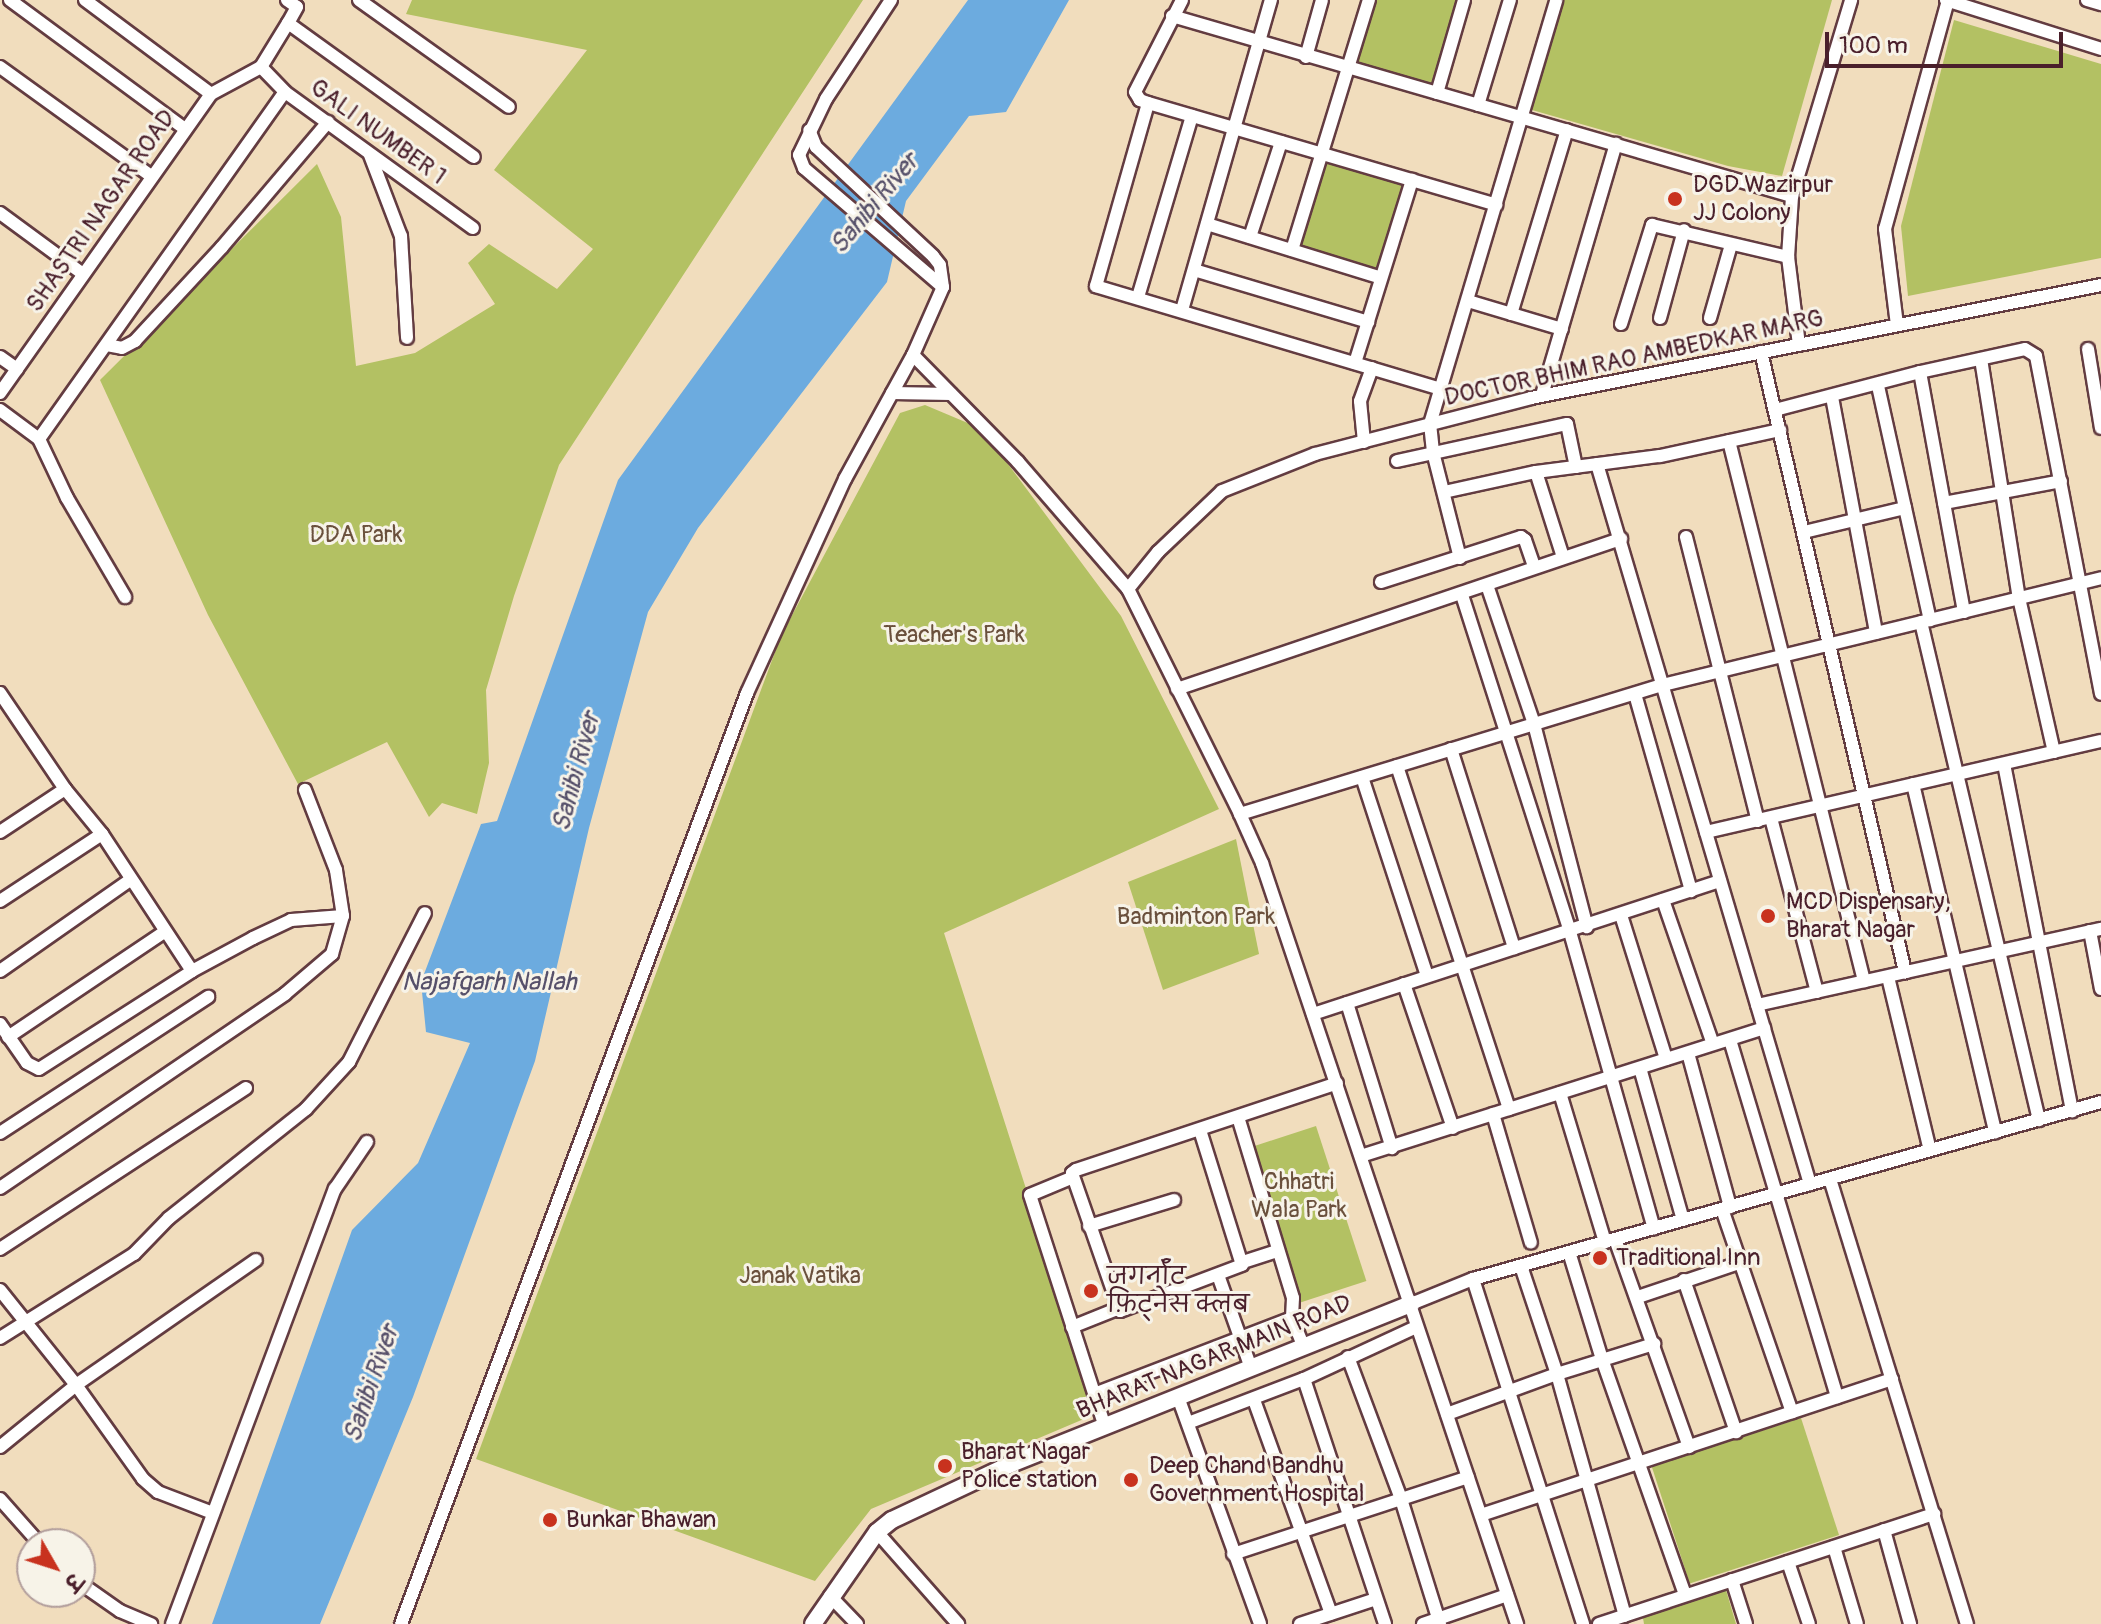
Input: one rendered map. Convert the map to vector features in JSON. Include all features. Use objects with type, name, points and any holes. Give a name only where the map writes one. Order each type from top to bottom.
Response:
[{"type":"street","points":[[10,0],[185,129]]},
{"type":"street","points":[[85,0],[211,94],[261,67],[288,23],[296,2]]},
{"type":"street","points":[[359,0],[509,107]]},
{"type":"street","points":[[891,0],[799,151],[804,168],[943,287]]},
{"type":"street","points":[[1182,0],[1135,92],[1140,100],[1496,205]]},
{"type":"street","points":[[1182,310],[1271,0]]},
{"type":"street","points":[[1306,57],[1322,0]]},
{"type":"street","points":[[1292,250],[1369,0]]},
{"type":"street","points":[[1437,93],[1464,0]]},
{"type":"street","points":[[1478,105],[1510,0]]},
{"type":"street","points":[[1460,558],[1433,452],[1430,424],[1556,0]]},
{"type":"street","points":[[1799,345],[1788,257],[1792,196],[1851,0]]},
{"type":"street","points":[[1897,325],[1885,229],[1947,0],[2101,49]]},
{"type":"street","points":[[2087,0],[2101,4]]},
{"type":"street","points":[[1172,16],[1259,44],[1522,116],[1792,196]]},
{"type":"street","points":[[288,23],[474,157]]},
{"type":"street","points":[[0,67],[151,176]]},
{"type":"street","name":"GALI NUMBER 1","points":[[261,67],[285,92],[473,228]]},
{"type":"street","points":[[39,439],[285,92]]},
{"type":"street","name":"SHASTRI NAGAR ROAD","points":[[0,393],[211,94]]},
{"type":"street","points":[[1148,103],[1095,285],[1441,389]]},
{"type":"street","points":[[1138,297],[1192,116]]},
{"type":"street","points":[[107,345],[117,349],[128,346],[146,329],[222,247],[328,122]]},
{"type":"street","points":[[401,1624],[747,693],[845,479],[913,355],[943,287],[940,265],[906,228],[816,147],[809,130]]},
{"type":"street","points":[[1511,314],[1567,130]]},
{"type":"street","points":[[1250,237],[1281,142]]},
{"type":"street","points":[[1542,395],[1616,144]]},
{"type":"street","points":[[369,152],[401,236],[407,338]]},
{"type":"street","points":[[1355,363],[1412,180]]},
{"type":"street","points":[[0,213],[83,274]]},
{"type":"street","points":[[1207,224],[1381,278]]},
{"type":"street","points":[[1621,324],[1650,227],[1655,224],[1788,257]]},
{"type":"street","points":[[1660,318],[1684,230]]},
{"type":"street","points":[[1710,318],[1731,245]]},
{"type":"street","points":[[1194,270],[1368,322]]},
{"type":"street","name":"DOCTOR BHIM RAO AMBEDKAR MARG","points":[[1128,589],[1158,552],[1222,491],[1315,454],[1542,395],[2101,285]]},
{"type":"street","points":[[1468,301],[1562,329]]},
{"type":"street","points":[[1775,410],[1878,386],[1920,372],[2025,349],[2036,356],[2101,694]]},
{"type":"street","points":[[2088,349],[2101,428]]},
{"type":"street","points":[[1761,352],[1905,972]]},
{"type":"street","points":[[913,355],[1018,462],[1128,589],[1240,814],[1262,863],[1517,1624]]},
{"type":"street","points":[[0,357],[17,369]]},
{"type":"street","points":[[1981,359],[2019,598],[2054,752]]},
{"type":"street","points":[[1364,442],[1360,401],[1372,368]]},
{"type":"street","points":[[1920,372],[1964,612]]},
{"type":"street","points":[[1878,386],[1905,508],[1925,621],[2039,1120]]},
{"type":"street","points":[[892,393],[951,394]]},
{"type":"street","points":[[1832,397],[1876,633]]},
{"type":"street","points":[[0,410],[39,439],[73,511],[125,597]]},
{"type":"street","points":[[1397,461],[1567,424],[1576,467]]},
{"type":"street","points":[[1444,492],[1536,472],[1597,464],[1780,430]]},
{"type":"street","points":[[1729,441],[1818,807],[1864,981]]},
{"type":"street","points":[[1597,464],[1810,1184]]},
{"type":"street","points":[[1536,472],[1563,557]]},
{"type":"street","points":[[1944,503],[2061,481]]},
{"type":"street","points":[[1804,532],[1905,508]]},
{"type":"street","points":[[1381,582],[1521,537],[1525,540],[1534,566]]},
{"type":"street","points":[[1686,537],[1720,671],[1817,992]]},
{"type":"street","points":[[1177,689],[1621,539]]},
{"type":"street","points":[[1240,814],[1663,685],[2101,578]]},
{"type":"street","points":[[1487,585],[1534,724],[1587,927]]},
{"type":"street","points":[[1462,595],[1570,932],[1654,1228]]},
{"type":"street","points":[[0,693],[65,789],[102,834],[192,971]]},
{"type":"street","points":[[1635,694],[1691,891]]},
{"type":"street","points":[[1706,832],[2101,741]]},
{"type":"street","points":[[1451,749],[1514,948]]},
{"type":"street","points":[[2004,764],[2072,1111]]},
{"type":"street","points":[[1397,766],[1509,1109]]},
{"type":"street","points":[[1362,777],[1427,976]]},
{"type":"street","points":[[1913,784],[1995,1132]]},
{"type":"street","points":[[0,832],[65,789]]},
{"type":"street","points":[[0,1188],[316,970],[332,954],[343,916],[336,870],[305,790]]},
{"type":"street","points":[[0,901],[102,834]]},
{"type":"street","points":[[0,971],[130,880]]},
{"type":"street","points":[[1313,1014],[1587,927],[1720,881]]},
{"type":"street","points":[[1663,900],[1713,1044]]},
{"type":"street","points":[[0,1338],[134,1254],[169,1218],[269,1142],[322,1093],[349,1062],[425,913]]},
{"type":"street","points":[[1621,915],[1666,1059]]},
{"type":"street","points":[[0,1024],[27,1063],[39,1069],[192,971],[291,920],[343,916]]},
{"type":"street","points":[[1757,1005],[2096,930],[2101,989]]},
{"type":"street","points":[[8,1037],[164,932]]},
{"type":"street","points":[[1888,977],[1930,1150]]},
{"type":"street","points":[[1404,984],[1453,1128]]},
{"type":"street","points":[[0,1133],[208,997]]},
{"type":"street","points":[[1347,1003],[1392,1148]]},
{"type":"street","points":[[1361,1156],[1764,1028]]},
{"type":"street","points":[[1730,1040],[1837,1397]]},
{"type":"street","points":[[1688,1053],[1726,1208],[1792,1412]]},
{"type":"street","points":[[1640,1068],[1683,1220]]},
{"type":"street","points":[[1105,1427],[1030,1195],[1071,1178],[1076,1170],[1337,1083]]},
{"type":"street","points":[[0,1249],[246,1088]]},
{"type":"street","points":[[1560,1093],[1610,1240],[1638,1297],[1689,1447]]},
{"type":"street","points":[[1411,1304],[1473,1279],[2101,1102]]},
{"type":"street","points":[[1493,1114],[1531,1243]]},
{"type":"street","points":[[1238,1117],[1278,1246],[1276,1251],[1293,1298],[1292,1318],[1304,1347]]},
{"type":"street","points":[[1200,1130],[1243,1262]]},
{"type":"street","points":[[172,1624],[335,1189],[367,1142]]},
{"type":"street","points":[[1071,1178],[1117,1309]]},
{"type":"street","points":[[1830,1179],[1967,1624]]},
{"type":"street","points":[[1089,1226],[1174,1200]]},
{"type":"street","points":[[1072,1327],[1117,1309],[1123,1311],[1276,1251]]},
{"type":"street","points":[[1569,1252],[1602,1359],[1685,1595]]},
{"type":"street","points":[[0,1447],[76,1385],[256,1260]]},
{"type":"street","points":[[1638,1297],[1742,1262]]},
{"type":"street","points":[[1521,1266],[1557,1374],[1585,1482],[1630,1618]]},
{"type":"street","points":[[1218,1275],[1251,1368]]},
{"type":"street","points":[[1473,1279],[1583,1624]]},
{"type":"street","points":[[1684,1280],[1736,1432]]},
{"type":"street","points":[[0,1290],[76,1385],[143,1479],[158,1492],[213,1513]]},
{"type":"street","name":"BHARAT NAGAR MAIN ROAD","points":[[813,1624],[877,1532],[892,1520],[1013,1463],[1411,1304]]},
{"type":"street","points":[[1094,1394],[1292,1318]]},
{"type":"street","points":[[1188,1423],[1304,1379],[1416,1327]]},
{"type":"street","points":[[1447,1414],[1557,1374],[1654,1344]]},
{"type":"street","points":[[1348,1357],[1401,1499],[1439,1621]]},
{"type":"street","points":[[1304,1379],[1385,1624]]},
{"type":"street","points":[[1481,1515],[1892,1379]]},
{"type":"street","points":[[1178,1397],[1260,1624]]},
{"type":"street","points":[[1254,1400],[1331,1614]]},
{"type":"street","points":[[1233,1554],[1468,1477]]},
{"type":"street","points":[[0,1499],[26,1528]]},
{"type":"street","points":[[1599,1624],[1630,1618],[1685,1595],[1934,1514]]},
{"type":"street","points":[[1884,1530],[1910,1624]]},
{"type":"street","points":[[877,1532],[958,1624]]},
{"type":"street","points":[[1834,1547],[1857,1624]]},
{"type":"street","points":[[1788,1562],[1809,1624]]},
{"type":"street","points":[[1732,1580],[1746,1624]]},
{"type":"street","points":[[96,1594],[120,1611],[151,1624]]},
{"type":"street","points":[[1423,1624],[1507,1595]]},
{"type":"street","points":[[830,1596],[857,1624]]},
{"type":"street","points":[[1300,1624],[1376,1599]]},
{"type":"green space","name":"DDA Park","points":[[412,0],[863,0],[559,465],[486,690],[489,763],[477,814],[442,803],[429,817],[387,742],[298,784],[208,615],[100,380],[317,164],[341,217],[356,366],[415,353],[495,304],[468,263],[489,244],[557,289],[593,249],[494,170],[587,50],[406,14]]},
{"type":"green space","points":[[1371,0],[1459,0],[1435,86],[1353,64]]},
{"type":"green space","points":[[1564,0],[1832,0],[1782,176],[1728,166],[1532,110]]},
{"type":"green space","points":[[1954,20],[2101,64],[2101,258],[1908,296],[1901,226]]},
{"type":"green space","points":[[1324,158],[1406,181],[1379,275],[1297,251]]},
{"type":"green space","name":"Janak Vatika","points":[[925,405],[982,429],[1121,616],[1219,809],[944,933],[1098,1413],[871,1509],[815,1581],[476,1459],[781,636],[900,413]]},
{"type":"green space","name":"Badminton Park","points":[[1236,839],[1259,954],[1163,990],[1128,882]]},
{"type":"green space","name":"Chhatri Wala Park","points":[[1316,1126],[1366,1281],[1295,1304],[1245,1149]]},
{"type":"green space","points":[[1801,1418],[1839,1535],[1690,1583],[1652,1467]]},
{"type":"green space","points":[[1726,1590],[1736,1624],[1644,1624],[1643,1618]]},
{"type":"water","name":"Najafgarh Nallah","points":[[968,0],[1069,0],[1006,112],[969,116],[906,201],[887,282],[698,528],[648,612],[589,828],[535,1061],[413,1397],[320,1624],[212,1624],[352,1230],[418,1163],[470,1043],[426,1032],[421,982],[481,824],[497,821],[618,480]]},
{"type":"place","name":"DGD Wazirpur JJ Colony","points":[[1675,199]]},
{"type":"place","name":"MCD Dispensary, Bharat Nagar","points":[[1768,916]]},
{"type":"place","name":"Traditional Inn","points":[[1600,1258]]},
{"type":"place","name":"जगर्नॉट फ़िट्नेस क्लब","points":[[1091,1291]]},
{"type":"place","name":"Bharat Nagar Police station","points":[[945,1466]]},
{"type":"place","name":"Deep Chand Bandhu Government Hospital","points":[[1131,1480]]},
{"type":"place","name":"Bunkar Bhawan","points":[[550,1520]]},
{"type":"water label","name":"Sahibi River","points":[[875,204]]},
{"type":"water label","name":"Sahibi River","points":[[577,772]]},
{"type":"water label","name":"Sahibi River","points":[[372,1384]]},
{"type":"park label","name":"Teacher's Park","points":[[954,635]]}]
